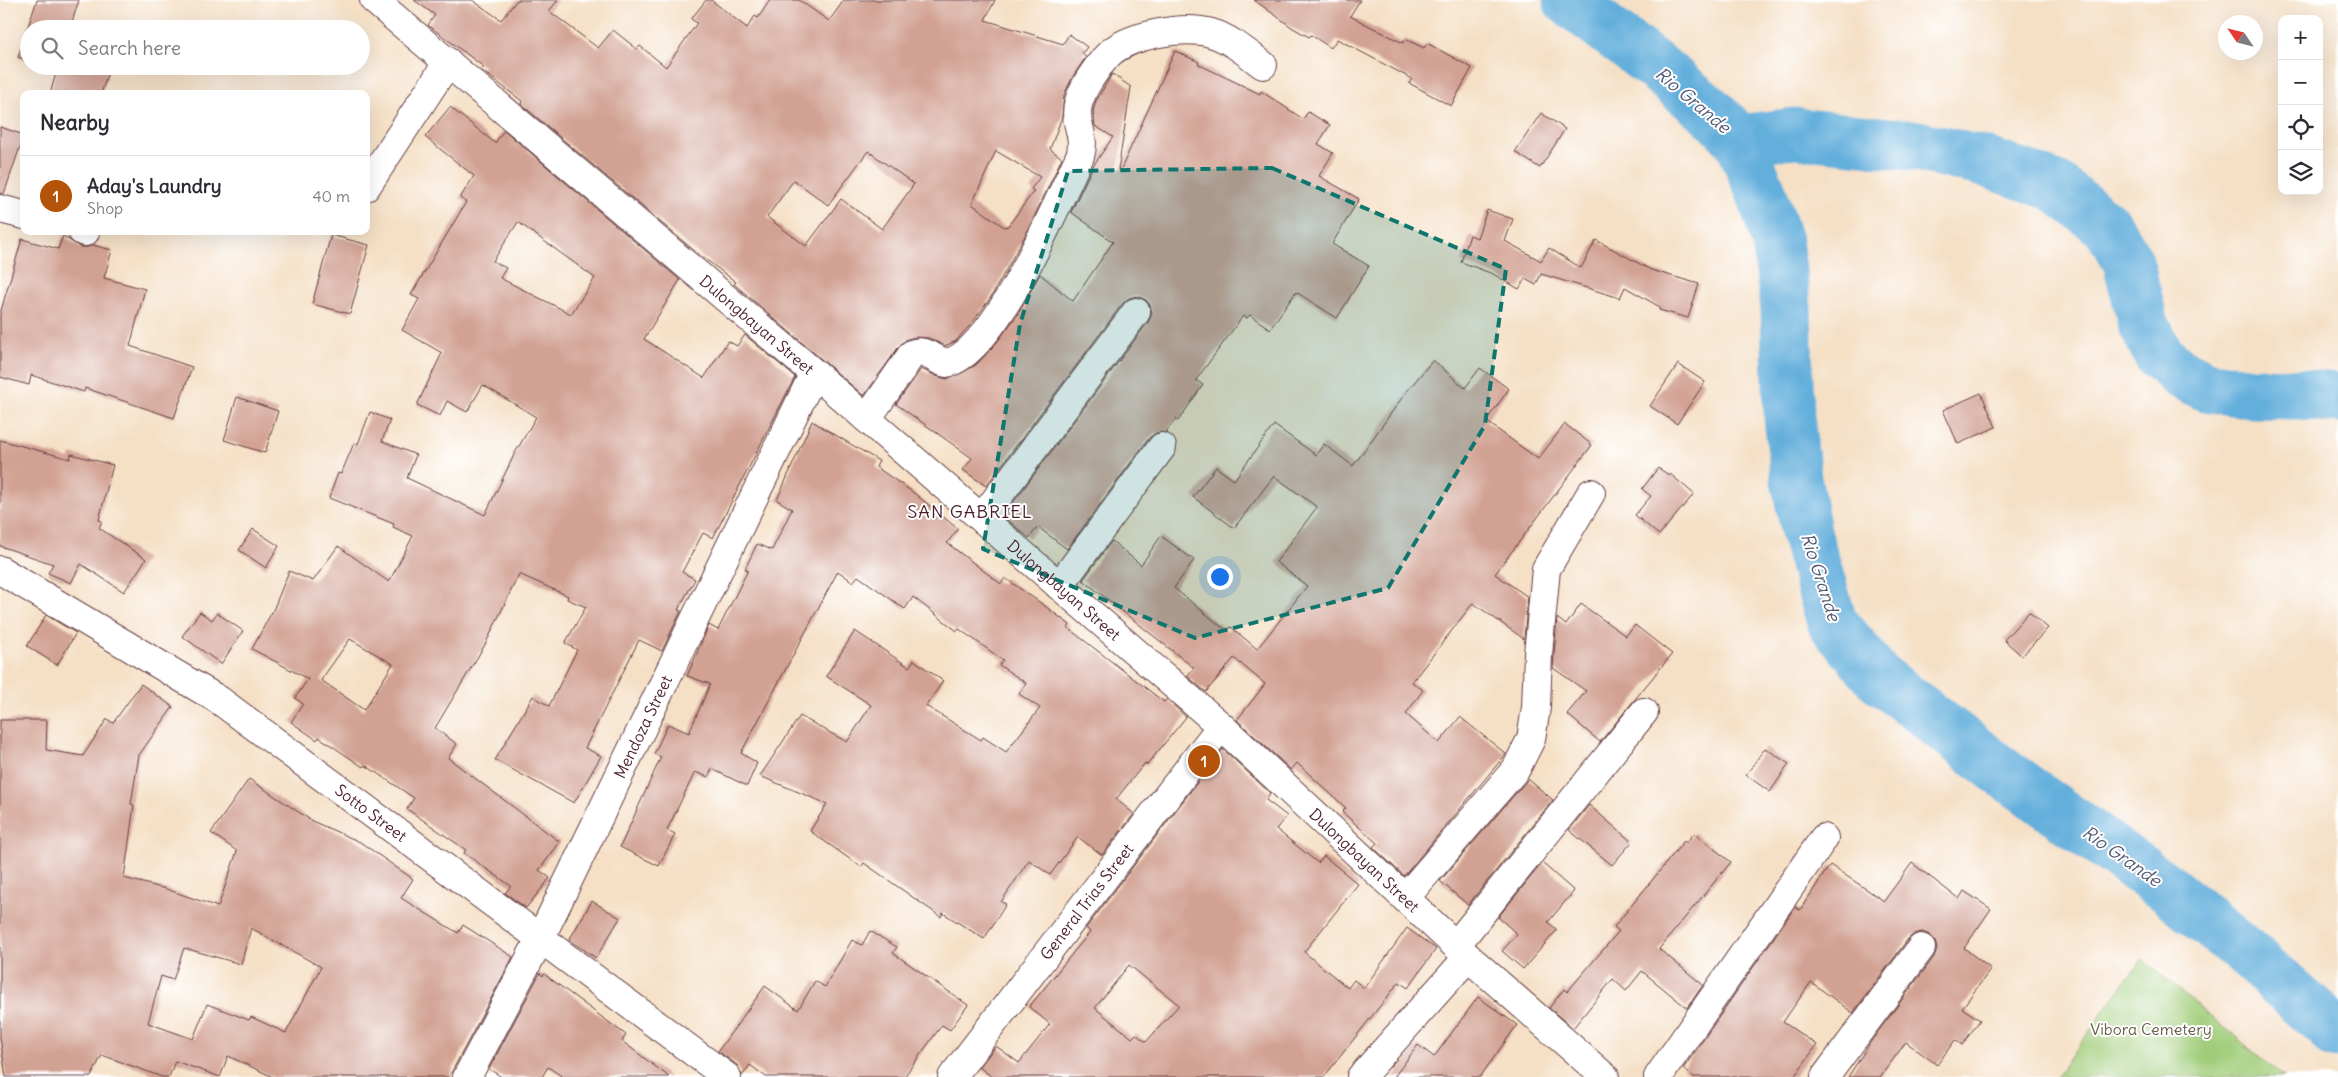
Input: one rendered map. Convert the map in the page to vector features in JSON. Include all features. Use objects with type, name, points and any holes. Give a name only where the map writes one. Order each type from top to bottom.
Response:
[{"type":"street","name":"Dulongbayan Street","points":[[374,0],[814,373],[1221,726],[1462,951],[1605,1077]]},
{"type":"street","points":[[867,419],[912,354],[918,351],[926,353],[946,363],[959,359],[980,341],[1005,305],[1080,156],[1084,144],[1076,114],[1078,103],[1082,91],[1107,55],[1117,48],[1157,32],[1196,30],[1213,33],[1243,50],[1263,65]]},
{"type":"street","points":[[370,181],[448,62]]},
{"type":"street","points":[[0,208],[20,214]]},
{"type":"street","points":[[982,518],[1136,312]]},
{"type":"street","name":"Mendoza Street","points":[[466,1077],[540,939],[814,373]]},
{"type":"street","points":[[1059,586],[1162,447]]},
{"type":"street","points":[[1405,898],[1516,769],[1523,757],[1531,739],[1536,708],[1538,654],[1546,569],[1591,493]]},
{"type":"street","name":"Sotto Street","points":[[0,570],[219,700],[726,1077]]},
{"type":"street","points":[[1360,1077],[1462,951],[1644,712]]},
{"type":"street","name":"General Trias Street","points":[[952,1077],[1221,726]]},
{"type":"street","points":[[1658,1077],[1824,838]]},
{"type":"street","points":[[1825,1077],[1921,948]]},
{"type":"highlighted area","points":[[1272,168],[1506,269],[1485,425],[1388,588],[1195,638],[983,549],[1020,324],[1068,171]]},
{"type":"green space","name":"Vibora Cemetery","points":[[2142,959],[2284,1077],[2056,1077]]},
{"type":"building","points":[[37,0],[79,0],[73,20],[30,20]]},
{"type":"building","points":[[414,0],[472,0],[501,20],[517,0],[558,0],[549,11],[598,48],[613,30],[637,49],[640,46],[666,67],[697,23],[691,19],[706,0],[711,0],[747,28],[755,16],[758,18],[770,0],[799,0],[829,21],[844,0],[995,0],[985,20],[1063,44],[1069,34],[1087,47],[1082,54],[1086,57],[1073,76],[1064,95],[1062,117],[1050,149],[1062,158],[1027,232],[991,297],[956,341],[945,346],[929,338],[916,337],[907,339],[900,345],[864,396],[734,284],[736,282],[697,253],[521,104],[522,101],[481,70],[484,67],[428,25],[435,15]],"holes":[[[868,151],[914,184],[882,229],[841,199],[806,246],[767,217],[794,180],[828,205]],[[996,151],[1040,177],[1031,189],[1034,191],[1008,226],[1004,227],[972,204]]]},
{"type":"building","points":[[1254,0],[1360,0],[1350,16],[1403,43],[1405,39],[1424,48],[1427,43],[1472,68],[1451,106],[1409,83],[1412,79],[1337,39],[1331,48],[1311,35],[1309,37]]},
{"type":"building","points":[[1175,51],[1260,94],[1261,91],[1303,119],[1308,112],[1330,125],[1318,144],[1333,153],[1319,176],[1359,199],[1332,244],[1369,266],[1337,318],[1296,292],[1270,329],[1250,315],[1247,318],[1243,316],[1196,380],[1203,385],[1178,421],[1176,419],[1166,432],[1156,433],[1149,438],[1067,549],[1038,527],[1029,538],[1003,516],[1149,321],[1152,313],[1150,305],[1146,300],[1137,296],[1129,298],[1123,303],[986,486],[963,470],[972,458],[896,404],[921,369],[947,379],[976,365],[997,342],[1018,314],[1040,274],[1073,301],[1113,242],[1071,212],[1093,166],[1113,137],[1095,126],[1093,111],[1096,101],[1112,74],[1131,87],[1118,170],[1120,171]]},
{"type":"building","points":[[56,75],[107,75],[102,90],[51,90]]},
{"type":"building","points":[[450,107],[495,143],[504,130],[680,280],[644,339],[704,378],[728,341],[737,346],[745,335],[795,377],[713,538],[703,533],[682,572],[695,579],[678,610],[681,611],[662,651],[639,640],[585,748],[601,756],[574,803],[495,760],[533,696],[549,706],[577,650],[565,643],[586,607],[567,599],[568,596],[519,574],[486,643],[435,728],[457,744],[448,758],[560,842],[539,870],[550,878],[526,908],[505,893],[511,886],[464,853],[466,850],[407,809],[414,798],[365,765],[363,767],[319,737],[317,740],[291,722],[303,704],[295,698],[308,679],[252,649],[274,608],[289,571],[313,581],[338,546],[389,582],[413,536],[393,527],[394,524],[329,498],[338,473],[341,474],[354,443],[358,444],[370,412],[390,420],[382,441],[416,455],[407,478],[485,515],[515,453],[536,417],[483,385],[467,412],[447,401],[440,416],[417,405],[442,353],[402,330],[419,299],[411,295],[466,202],[460,198],[474,176],[425,137]],"holes":[[[518,222],[595,278],[571,314],[500,278],[506,268],[493,261]],[[350,639],[393,664],[364,710],[321,680]]]},
{"type":"building","points":[[1541,113],[1565,129],[1540,168],[1515,152]]},
{"type":"building","points":[[0,127],[20,134],[20,147],[4,194],[0,194]]},
{"type":"building","points":[[1487,210],[1513,219],[1505,241],[1541,261],[1549,248],[1581,268],[1596,240],[1651,270],[1699,284],[1688,318],[1659,310],[1660,307],[1625,287],[1620,298],[1541,274],[1536,285],[1525,279],[1519,289],[1493,274],[1461,262],[1470,235],[1477,238]]},
{"type":"building","points":[[331,235],[369,245],[350,314],[312,304]]},
{"type":"building","points":[[63,236],[80,247],[93,245],[112,250],[104,278],[145,289],[130,346],[192,367],[174,418],[85,388],[84,392],[31,375],[29,385],[0,377],[0,314],[22,239],[58,249]]},
{"type":"building","points":[[1433,360],[1465,388],[1480,368],[1509,389],[1486,421],[1538,459],[1565,424],[1592,445],[1495,574],[1528,597],[1524,639],[1473,603],[1412,682],[1423,690],[1406,714],[1439,743],[1460,717],[1506,754],[1404,876],[1373,847],[1377,843],[1342,812],[1346,808],[1297,763],[1291,770],[1237,720],[1265,684],[1234,658],[1206,692],[1187,676],[1194,668],[1083,580],[1112,541],[1141,565],[1161,536],[1194,560],[1174,588],[1227,631],[1231,627],[1257,649],[1307,586],[1276,562],[1317,507],[1274,476],[1234,528],[1193,497],[1216,467],[1234,480],[1274,425],[1316,455],[1324,444],[1353,466],[1407,391]]},
{"type":"building","points":[[1678,364],[1705,382],[1677,424],[1650,406]]},
{"type":"building","points":[[1981,393],[1996,427],[1958,444],[1943,410]]},
{"type":"building","points":[[237,397],[278,411],[265,453],[224,440]]},
{"type":"building","points":[[812,421],[879,461],[876,467],[914,493],[958,529],[947,543],[1001,584],[1005,578],[1045,606],[1070,625],[1068,628],[1164,702],[1167,699],[1186,717],[1147,765],[1145,763],[1116,799],[1134,814],[1102,855],[1078,837],[1050,875],[1029,860],[1001,902],[1006,904],[984,939],[943,913],[941,917],[864,863],[861,867],[810,831],[827,804],[760,776],[800,716],[847,742],[871,705],[826,676],[855,631],[909,667],[914,660],[943,681],[926,706],[981,740],[983,737],[1006,752],[1040,708],[1019,694],[1026,683],[999,665],[1003,660],[959,629],[957,631],[913,597],[905,609],[858,576],[853,582],[838,571],[741,753],[757,763],[747,786],[712,769],[708,777],[695,772],[667,830],[675,834],[659,866],[620,847],[661,757],[654,754],[668,724],[689,733],[710,684],[687,676],[709,625],[718,630],[748,570],[745,569],[757,544],[772,550],[792,509],[777,500]]},
{"type":"building","points":[[0,440],[70,459],[71,454],[113,465],[99,520],[102,521],[99,528],[146,559],[124,592],[81,564],[71,583],[48,573],[53,564],[0,546]]},
{"type":"building","points":[[1658,468],[1670,474],[1694,494],[1659,535],[1635,515],[1651,496],[1642,489]]},
{"type":"building","points":[[253,529],[279,546],[266,568],[239,550]]},
{"type":"building","points":[[1581,604],[1626,636],[1635,625],[1672,654],[1600,742],[1567,714],[1586,691],[1553,668],[1557,618],[1566,625]]},
{"type":"building","points":[[200,612],[212,620],[217,613],[243,631],[221,664],[182,636]]},
{"type":"building","points":[[2029,612],[2048,628],[2022,656],[2004,640]]},
{"type":"building","points":[[46,615],[76,633],[57,665],[27,646]]},
{"type":"building","points":[[141,684],[173,707],[139,755],[131,804],[134,805],[124,878],[166,889],[218,907],[237,851],[211,833],[249,779],[312,821],[360,842],[413,879],[401,898],[458,933],[463,925],[513,957],[449,1077],[273,1077],[228,1056],[220,1077],[175,1061],[169,1077],[162,1077],[102,1055],[91,1077],[6,1077],[0,1038],[0,720],[47,720],[46,750],[83,756],[107,719],[113,723]],"holes":[[[251,928],[321,967],[286,1033],[251,1017],[249,1020],[207,1004],[193,1039],[148,1023],[161,976],[173,980],[184,948],[241,964]]]},
{"type":"building","points":[[1765,748],[1789,764],[1770,792],[1746,775]]},
{"type":"building","points":[[1223,749],[1270,793],[1266,800],[1287,816],[1276,829],[1318,863],[1324,856],[1358,884],[1304,952],[1348,988],[1354,980],[1364,988],[1407,928],[1436,949],[1408,988],[1399,982],[1324,1077],[992,1077],[979,1067],[996,1046],[1019,1063],[1050,1024],[1029,1007],[1090,932],[1086,928]],"holes":[[[1129,965],[1179,1005],[1146,1042],[1136,1034],[1132,1038],[1095,1008]]]},
{"type":"building","points":[[1528,779],[1553,800],[1468,905],[1440,881]]},
{"type":"building","points":[[1589,805],[1632,842],[1612,865],[1569,830]]},
{"type":"building","points":[[1694,833],[1731,862],[1659,949],[1703,985],[1687,1008],[1642,971],[1626,991],[1613,979],[1573,1028],[1549,1008],[1564,989],[1567,992],[1619,931],[1614,927],[1684,841],[1686,843]]},
{"type":"building","points":[[1542,863],[1574,891],[1548,922],[1557,930],[1523,969],[1502,951],[1517,934],[1498,917]]},
{"type":"building","points":[[1912,863],[1959,899],[1964,891],[1991,909],[1964,948],[1991,969],[1962,1008],[1980,1020],[1962,1045],[1955,1040],[1937,1065],[1906,1042],[1880,1077],[1848,1077],[1872,1040],[1934,957],[1937,949],[1935,941],[1930,935],[1922,932],[1914,934],[1908,939],[1853,1013],[1811,982],[1783,1022],[1817,1045],[1794,1077],[1694,1077],[1683,1069],[1795,907],[1800,910],[1830,865],[1884,901]]},
{"type":"building","points":[[592,901],[620,918],[596,958],[569,940]]},
{"type":"building","points":[[870,931],[897,947],[893,953],[968,1005],[950,1030],[942,1025],[904,1077],[766,1077],[750,1065],[742,1076],[737,1065],[718,1051],[765,986],[798,1010],[815,981],[825,987],[852,940],[862,945]]},
{"type":"building","points":[[540,973],[543,976],[544,974],[626,1035],[622,1041],[669,1077],[563,1077],[548,1067],[542,1077],[502,1077],[489,1069]]},
{"type":"building","points":[[1478,997],[1517,1025],[1480,1077],[1394,1077],[1418,1045],[1434,1057]]},
{"type":"waterway","name":"Rio Grande","points":[[1568,0],[1659,69],[1715,115],[1739,140],[1762,194],[1777,241],[1786,309],[1789,416],[1796,479],[1807,536],[1832,622],[1877,676],[1997,768],[2169,890],[2249,955],[2338,1034]]},
{"type":"waterway","points":[[1739,140],[1795,133],[1918,146],[1985,162],[2055,186],[2107,226],[2128,261],[2143,323],[2159,355],[2180,373],[2206,386],[2251,393],[2298,394],[2338,398]]},
{"type":"place","name":"Aday's Laundry","points":[[1204,761]]},
{"type":"district","name":"SAN GABRIEL","points":[[970,511]]}]
